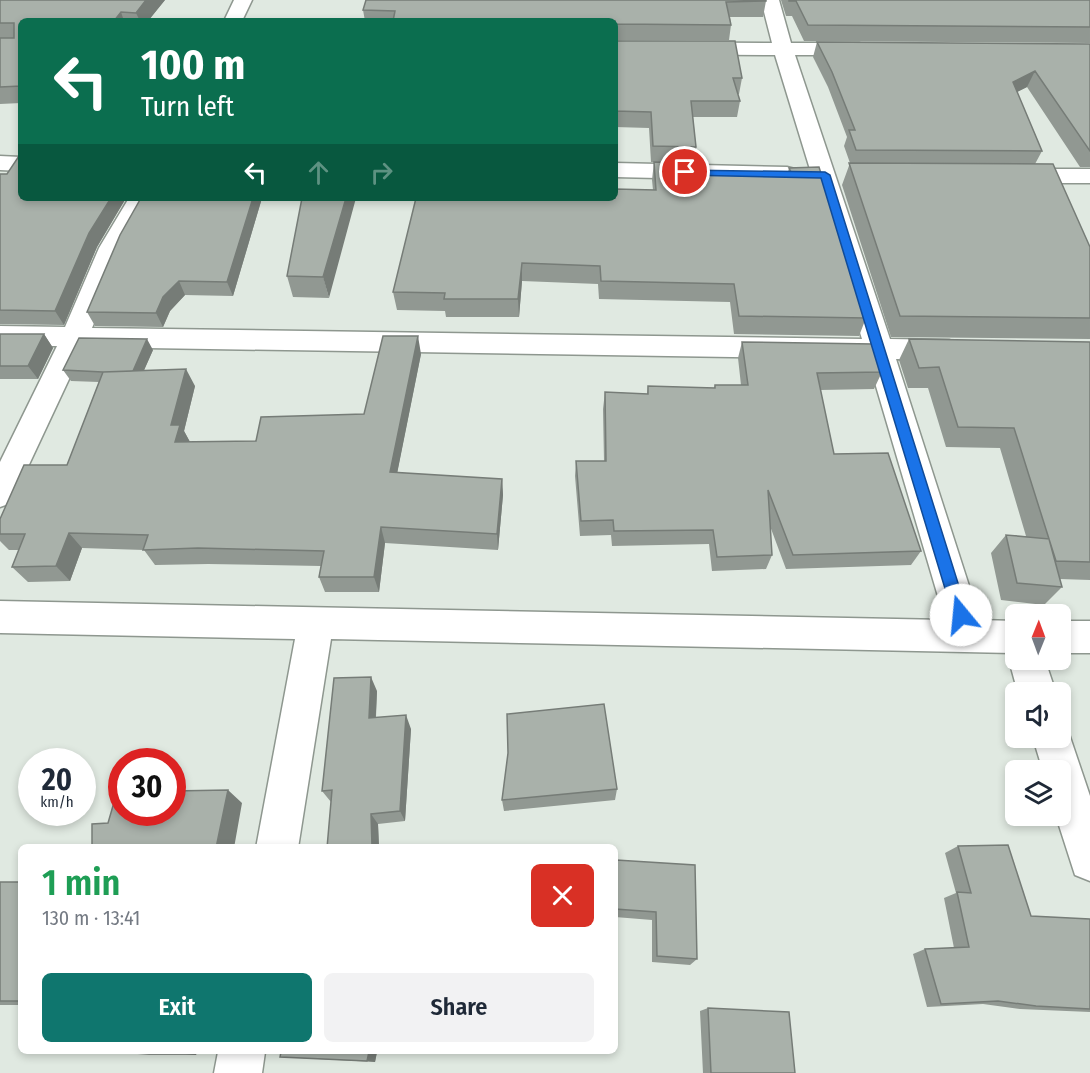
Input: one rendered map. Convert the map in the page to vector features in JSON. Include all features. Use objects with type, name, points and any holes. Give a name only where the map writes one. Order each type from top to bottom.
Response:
[{"type":"street","points":[[234,18],[243,0]]},
{"type":"street","points":[[771,0],[783,48],[837,175],[878,350],[968,637]]},
{"type":"street","points":[[618,48],[878,49]]},
{"type":"street","points":[[0,164],[18,164]]},
{"type":"street","points":[[618,171],[837,175]]},
{"type":"street","points":[[986,176],[1090,176]]},
{"type":"street","points":[[0,494],[75,337],[112,248],[139,201]]},
{"type":"street","points":[[0,336],[972,350]]},
{"type":"street","points":[[0,617],[1005,637]]},
{"type":"street","points":[[278,844],[316,623]]},
{"type":"street","points":[[1071,637],[1090,637]]},
{"type":"street","points":[[1055,748],[1090,860]]},
{"type":"street","points":[[238,1073],[242,1054]]},
{"type":"building","points":[[0,0],[146,0],[136,13],[121,12],[116,18],[18,18],[18,86],[0,87],[0,38],[14,38],[14,23],[0,23]]},
{"type":"building","points":[[366,0],[766,0],[726,2],[731,25],[618,24],[618,18],[394,18],[395,11],[363,10]]},
{"type":"building","points":[[789,0],[1090,0],[1090,27],[808,25],[796,1]]},
{"type":"building","points":[[618,41],[735,41],[742,78],[733,78],[740,101],[691,101],[696,147],[653,146],[651,112],[618,111]]},
{"type":"building","points":[[817,42],[1090,44],[1090,151],[1035,71],[1013,82],[1042,151],[856,150],[849,130],[855,130],[832,72]]},
{"type":"building","points":[[18,158],[18,201],[109,201],[89,233],[55,311],[0,310],[0,174],[7,174]]},
{"type":"building","points":[[654,162],[699,163],[700,173],[704,175],[791,172],[789,168],[819,167],[866,318],[739,316],[734,284],[601,281],[600,266],[522,263],[518,299],[444,299],[445,293],[393,292],[415,201],[618,201],[618,189],[656,190]]},
{"type":"building","points":[[849,163],[1053,164],[1090,247],[1090,318],[900,316]]},
{"type":"building","points":[[139,201],[252,201],[227,282],[179,281],[163,297],[156,313],[87,312],[120,235]]},
{"type":"building","points":[[301,201],[345,201],[323,277],[287,276]]},
{"type":"building","points":[[0,334],[44,334],[28,366],[0,366]]},
{"type":"building","points":[[383,336],[418,336],[390,472],[502,479],[497,534],[381,527],[374,577],[319,577],[324,551],[198,548],[143,550],[148,535],[69,533],[56,566],[12,567],[25,534],[0,534],[0,519],[24,465],[67,465],[103,372],[186,369],[171,425],[180,425],[175,442],[256,441],[261,417],[364,414]]},
{"type":"building","points":[[79,338],[147,339],[133,371],[63,370]]},
{"type":"building","points":[[909,339],[1090,342],[1090,562],[1056,561],[1014,428],[958,427],[939,367],[919,368]]},
{"type":"building","points":[[742,342],[873,344],[882,372],[817,373],[834,454],[888,453],[921,551],[793,555],[768,490],[772,555],[717,557],[713,530],[614,531],[613,520],[581,521],[576,461],[606,461],[605,392],[648,394],[648,386],[715,388],[715,385],[748,385]]},
{"type":"building","points":[[1006,535],[1049,539],[1062,587],[1017,583]]},
{"type":"building","points":[[371,677],[369,718],[406,715],[400,811],[371,814],[372,844],[327,844],[332,790],[322,791],[334,678]]},
{"type":"building","points":[[604,704],[617,789],[502,800],[508,753],[507,714]]},
{"type":"building","points":[[228,790],[217,844],[92,844],[92,826],[96,826],[96,824],[108,823],[108,826],[186,826],[186,791]]},
{"type":"building","points":[[1008,845],[1031,916],[1090,919],[1090,1009],[998,1001],[941,1004],[925,949],[969,947],[957,892],[971,893],[958,846]]},
{"type":"building","points":[[618,860],[695,865],[697,959],[657,956],[656,912],[618,909]]},
{"type":"building","points":[[0,882],[18,882],[18,1001],[0,1001]]},
{"type":"building","points":[[708,1008],[789,1012],[795,1073],[711,1073]]},
{"type":"building","points":[[281,1054],[369,1054],[367,1061],[280,1057]]},
{"type":"route","points":[[685,172],[825,175],[961,615]]}]
